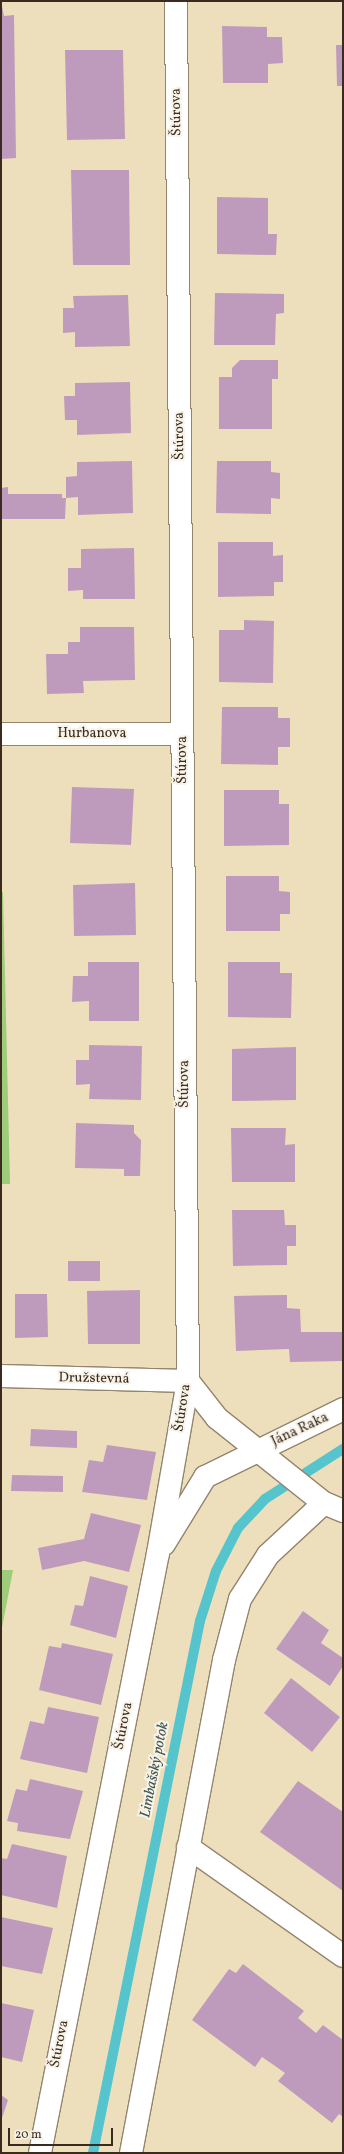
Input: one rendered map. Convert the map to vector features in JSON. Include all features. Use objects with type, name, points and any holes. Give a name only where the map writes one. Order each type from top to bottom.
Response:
[{"type":"street","name":"Štúrova","points":[[40,2153],[158,1553],[188,1381],[176,1]]},
{"type":"street","name":"Hurbanova","points":[[1,734],[182,734]]},
{"type":"street","name":"Družstevná","points":[[1,1376],[188,1381]]},
{"type":"street","points":[[131,2153],[224,1660],[240,1599],[268,1555],[334,1507],[217,1418],[188,1381]]},
{"type":"street","name":"Jána Raka","points":[[158,1553],[205,1477],[257,1449],[343,1409]]},
{"type":"street","points":[[188,1847],[343,1956]]},
{"type":"green space","points":[[1,892],[3,892],[10,1184],[1,1184]]},
{"type":"green space","points":[[1,1570],[13,1570],[1,1633]]},
{"type":"building","points":[[1,1],[4,16],[14,15],[16,158],[1,159]]},
{"type":"building","points":[[222,26],[267,27],[267,37],[282,37],[283,63],[268,64],[268,83],[223,83]]},
{"type":"building","points":[[336,45],[343,45],[343,86],[337,86]]},
{"type":"building","points":[[65,50],[123,50],[125,139],[67,140]]},
{"type":"building","points":[[71,170],[129,170],[130,265],[73,265]]},
{"type":"building","points":[[217,197],[268,198],[268,234],[277,234],[276,255],[217,254]]},
{"type":"building","points":[[215,293],[284,294],[284,313],[276,314],[275,345],[214,345]]},
{"type":"building","points":[[128,295],[130,346],[75,347],[75,332],[63,333],[63,308],[74,308],[73,296]]},
{"type":"building","points":[[240,360],[278,360],[278,379],[272,379],[272,429],[219,429],[219,377],[232,377],[232,368]]},
{"type":"building","points":[[130,382],[131,433],[77,435],[77,420],[65,420],[64,396],[75,396],[75,383]]},
{"type":"building","points":[[132,461],[133,513],[78,515],[78,497],[66,498],[66,477],[77,476],[77,462]]},
{"type":"building","points":[[217,461],[271,461],[271,472],[280,473],[280,499],[271,498],[271,514],[216,513]]},
{"type":"building","points":[[8,487],[8,494],[62,494],[62,498],[66,498],[65,519],[1,519],[1,488]]},
{"type":"building","points":[[218,542],[273,542],[273,556],[283,555],[283,582],[274,582],[274,596],[218,597]]},
{"type":"building","points":[[134,548],[135,599],[83,599],[83,590],[68,591],[68,568],[81,568],[81,549]]},
{"type":"building","points":[[244,620],[274,621],[273,683],[219,682],[219,630],[244,630]]},
{"type":"building","points":[[80,627],[134,627],[135,680],[83,681],[84,693],[47,694],[46,654],[68,654],[68,642],[80,642]]},
{"type":"building","points":[[222,707],[278,707],[278,718],[290,718],[290,747],[278,747],[278,765],[221,764]]},
{"type":"building","points":[[72,787],[134,789],[131,845],[70,843]]},
{"type":"building","points":[[224,790],[279,790],[279,804],[289,804],[289,845],[224,846]]},
{"type":"building","points":[[226,876],[279,876],[279,891],[290,892],[290,914],[280,914],[280,931],[226,931]]},
{"type":"building","points":[[135,883],[136,935],[74,936],[73,885]]},
{"type":"building","points":[[88,962],[139,962],[139,1021],[89,1021],[89,1001],[72,1002],[73,976],[88,976]]},
{"type":"building","points":[[228,962],[280,962],[280,973],[292,973],[291,1018],[228,1017]]},
{"type":"building","points":[[89,1045],[142,1046],[141,1100],[89,1099],[90,1084],[76,1085],[76,1060],[89,1060]]},
{"type":"building","points":[[296,1047],[296,1100],[232,1101],[232,1049]]},
{"type":"building","points":[[76,1123],[134,1125],[134,1133],[141,1140],[140,1176],[124,1176],[124,1169],[75,1168]]},
{"type":"building","points":[[231,1128],[286,1128],[285,1145],[295,1144],[295,1182],[232,1182]]},
{"type":"building","points":[[232,1210],[284,1210],[285,1225],[296,1225],[296,1246],[287,1246],[287,1265],[233,1266]]},
{"type":"building","points":[[68,1261],[100,1261],[100,1281],[68,1281]]},
{"type":"building","points":[[140,1290],[140,1344],[88,1344],[87,1291]]},
{"type":"building","points":[[15,1294],[47,1294],[48,1337],[15,1338]]},
{"type":"building","points":[[287,1295],[287,1308],[300,1309],[301,1332],[343,1332],[343,1361],[290,1362],[289,1349],[236,1351],[234,1296]]},
{"type":"building","points":[[31,1429],[77,1431],[77,1448],[30,1446]]},
{"type":"building","points":[[107,1445],[156,1452],[147,1500],[82,1492],[89,1460],[103,1462]]},
{"type":"building","points":[[12,1475],[63,1476],[63,1492],[11,1491]]},
{"type":"building","points":[[91,1513],[141,1525],[129,1572],[84,1561],[42,1570],[38,1548],[84,1539]]},
{"type":"building","points":[[90,1576],[128,1586],[116,1638],[70,1625],[75,1605],[83,1606]]},
{"type":"building","points":[[303,1611],[329,1630],[321,1643],[343,1658],[343,1666],[330,1686],[276,1649]]},
{"type":"building","points":[[62,1643],[113,1654],[101,1705],[39,1690],[49,1646],[61,1648]]},
{"type":"building","points":[[291,1678],[340,1717],[312,1752],[264,1713]]},
{"type":"building","points":[[48,1707],[99,1717],[87,1773],[20,1759],[30,1721],[44,1724]]},
{"type":"building","points":[[30,1779],[83,1791],[70,1839],[17,1831],[18,1823],[7,1821],[16,1789],[27,1791]]},
{"type":"building","points":[[298,1781],[343,1812],[343,1891],[260,1832]]},
{"type":"building","points":[[12,1844],[67,1856],[57,1908],[1,1895],[1,1858],[7,1859]]},
{"type":"building","points":[[1,1917],[53,1928],[42,1974],[1,1966]]},
{"type":"building","points":[[243,1964],[304,2011],[298,2018],[316,2033],[323,2025],[343,2040],[343,2117],[339,2114],[332,2123],[278,2081],[285,2073],[262,2057],[255,2067],[192,2020],[229,1969],[236,1973]]},
{"type":"building","points":[[1,2003],[34,2010],[22,2062],[1,2057]]},
{"type":"building","points":[[1,2095],[8,2100],[2,2118],[1,2118]]},
{"type":"waterway","name":"Limbašský potok","points":[[93,2153],[200,1621],[216,1571],[238,1528],[265,1499],[343,1449]]}]
